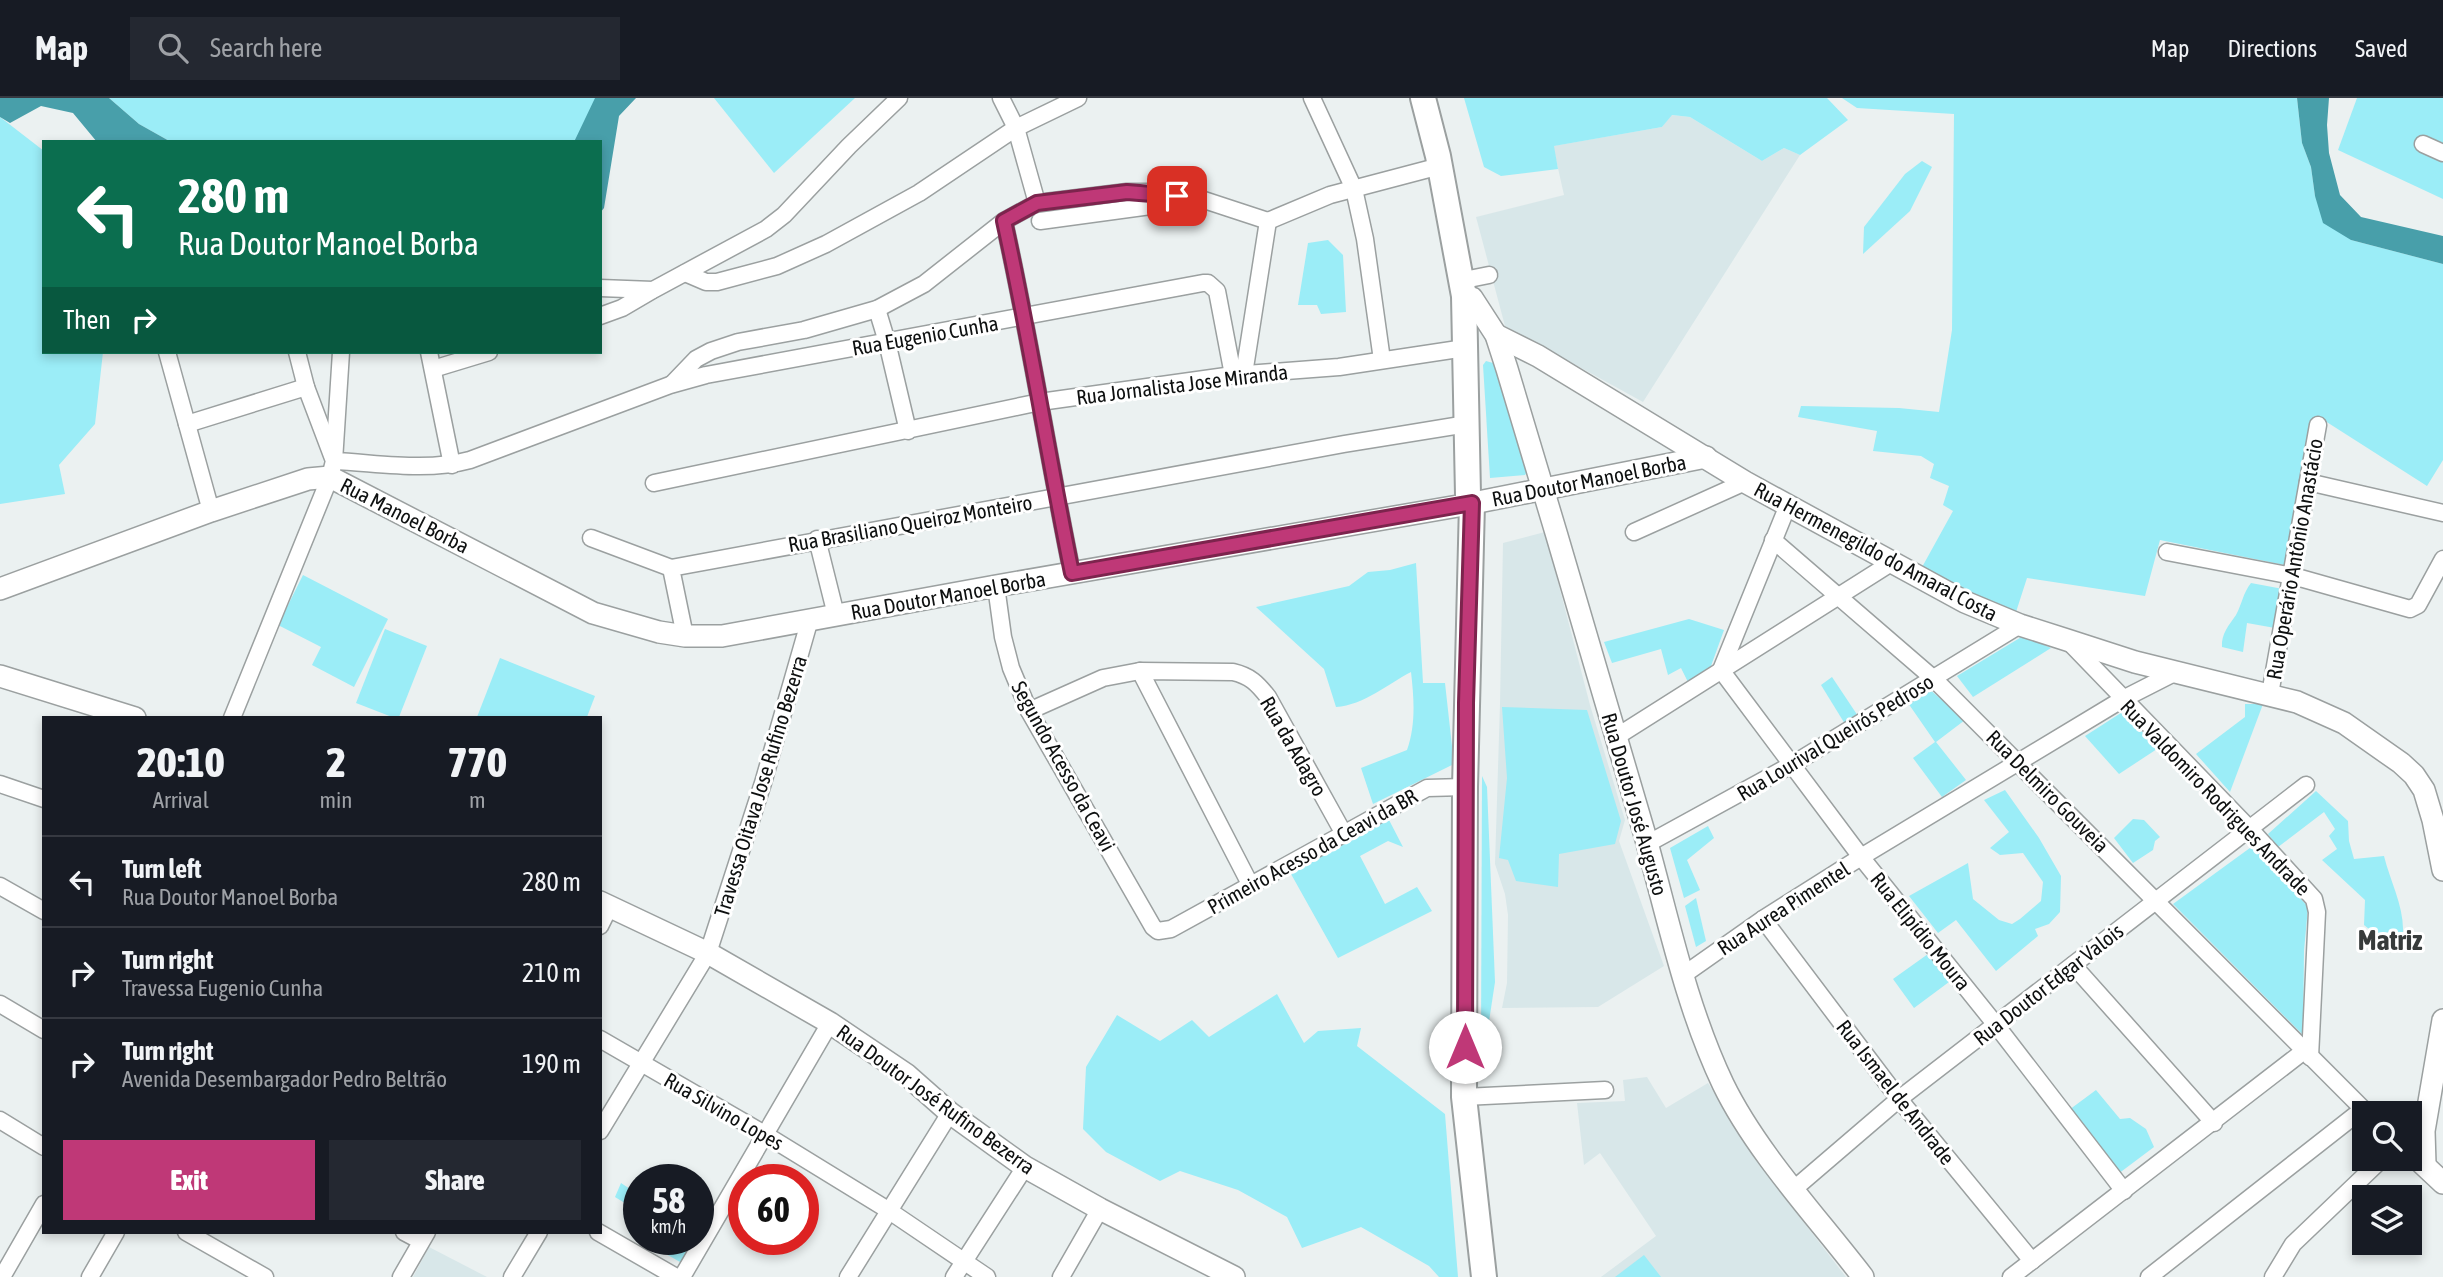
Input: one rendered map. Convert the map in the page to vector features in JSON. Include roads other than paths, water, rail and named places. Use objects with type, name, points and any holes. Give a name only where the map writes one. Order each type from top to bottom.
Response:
[{"type":"main road","points":[[1423,98],[1440,166],[1462,281],[1468,495],[1472,503]]},
{"type":"main road","points":[[1433,98],[1477,278],[1476,495],[1472,503],[1465,787],[1464,1097],[1485,1276]]},
{"type":"street","points":[[602,315],[622,308],[753,237],[784,215],[899,98]]},
{"type":"street","points":[[1000,98],[1016,128],[1037,203]]},
{"type":"street","points":[[685,273],[706,282],[717,282],[777,266],[826,244],[919,193],[1016,128],[1078,98]]},
{"type":"street","points":[[1312,98],[1354,189],[1365,239],[1382,360]]},
{"type":"street","points":[[2423,144],[2443,153]]},
{"type":"street","points":[[670,386],[696,359],[710,351],[738,342],[804,330],[877,309],[924,284],[1004,221],[1037,203],[1127,192],[1153,192],[1201,199],[1268,221],[1330,195],[1440,166]]},
{"type":"street","points":[[1040,221],[1201,199]]},
{"type":"street","points":[[1004,221],[1025,317],[1072,573]]},
{"type":"street","points":[[1238,374],[1268,221]]},
{"type":"street","name":"Rua Doutor José Augusto","points":[[1477,278],[1544,490],[1695,1015],[1724,1085],[1749,1127],[1863,1277]]},
{"type":"street","name":"Rua Eugenio Cunha","points":[[332,469],[452,465],[670,386],[744,367],[1208,283],[1217,290],[1238,374]]},
{"type":"street","points":[[602,288],[653,290]]},
{"type":"street","points":[[877,309],[908,431]]},
{"type":"street","name":"Rua Hermenegildo do Amaral Costa","points":[[1496,335],[1529,351],[1745,482],[1965,602],[2020,625],[2067,640],[2176,672],[2270,694],[2316,709],[2342,722],[2414,775],[2424,790],[2443,870]]},
{"type":"street","name":"Rua Jornalista Jose Miranda","points":[[654,483],[1040,402],[1238,374],[1339,367],[1465,348]]},
{"type":"street","points":[[168,354],[211,511]]},
{"type":"street","points":[[298,354],[332,469]]},
{"type":"street","points":[[233,716],[332,469],[341,354]]},
{"type":"street","points":[[429,354],[452,465]]},
{"type":"street","points":[[433,369],[482,354]]},
{"type":"street","points":[[187,424],[306,387]]},
{"type":"street","name":"Rua Brasiliano Queiroz Monteiro","points":[[671,568],[817,539],[1467,424]]},
{"type":"street","name":"Rua Operário Antônio Anastácio","points":[[2270,694],[2318,425]]},
{"type":"street","name":"Rua Doutor Manoel Borba","points":[[810,618],[1472,503],[1706,457]]},
{"type":"street","name":"Rua Manoel Borba","points":[[0,589],[332,469],[593,613],[632,626],[685,636],[722,636],[810,618]]},
{"type":"street","points":[[1634,532],[1745,482]]},
{"type":"street","points":[[2308,482],[2443,513]]},
{"type":"street","points":[[1721,670],[1788,505]]},
{"type":"street","points":[[592,538],[671,568],[685,636]]},
{"type":"street","points":[[817,539],[836,615]]},
{"type":"street","name":"Rua Delmiro Gouveia","points":[[1773,540],[1934,679],[2355,1101]]},
{"type":"street","points":[[2167,552],[2293,576],[2410,609],[2414,608],[2443,559]]},
{"type":"street","points":[[1616,737],[1891,563]]},
{"type":"street","name":"Segundo Acesso da Ceavi","points":[[996,586],[1003,637],[1011,668],[1030,711],[1153,927],[1163,931]]},
{"type":"street","name":"Travessa Oitava Jose Rufino Bezerra","points":[[602,1128],[708,953],[764,783],[810,618]]},
{"type":"street","name":"Rua Lourival Queirós Pedroso","points":[[1647,844],[1793,764],[2020,625]]},
{"type":"street","name":"Rua Valdomiro Rodrigues Andrade","points":[[2067,640],[2309,893],[2316,906],[2307,1054]]},
{"type":"street","name":"Rua Elipídio Moura","points":[[1721,670],[1861,857],[1996,1025],[2124,1191]]},
{"type":"street","points":[[1140,671],[1250,884]]},
{"type":"street","name":"Rua da Adagro","points":[[1030,711],[1104,678],[1140,671],[1233,672],[1247,675],[1268,697],[1344,834]]},
{"type":"street","name":"Rua Aurea Pimentel","points":[[1682,976],[1763,919],[1861,857],[2123,699],[2176,672]]},
{"type":"street","points":[[0,676],[129,716]]},
{"type":"street","points":[[0,784],[42,798]]},
{"type":"street","name":"Rua Doutor Edgar Valois","points":[[1794,1189],[1899,1100],[2306,785]]},
{"type":"street","name":"Primeiro Acesso da Ceavi da BR","points":[[1163,931],[1427,789],[1465,787]]},
{"type":"street","points":[[0,886],[42,910]]},
{"type":"street","name":"Rua Doutor José Rufino Bezerra","points":[[603,911],[708,953],[830,1023],[907,1075],[950,1113],[1026,1167],[1100,1209],[1234,1277]]},
{"type":"street","name":"Rua Ismael de Andrade","points":[[1763,919],[1899,1100],[2032,1261]]},
{"type":"street","points":[[2073,965],[2214,1123]]},
{"type":"street","points":[[0,1004],[42,1029]]},
{"type":"street","points":[[2422,1115],[2443,1020]]},
{"type":"street","points":[[682,1277],[830,1023]]},
{"type":"street","name":"Rua Silvino Lopes","points":[[602,1040],[766,1135],[888,1210],[987,1277]]},
{"type":"street","points":[[2011,1277],[2307,1054]]},
{"type":"street","points":[[1464,1097],[1605,1090]]},
{"type":"street","points":[[848,1277],[950,1113]]},
{"type":"street","points":[[0,1120],[42,1146]]},
{"type":"street","points":[[2149,1277],[2352,1121]]},
{"type":"street","points":[[2422,1163],[2443,1183]]},
{"type":"street","points":[[954,1277],[1026,1167]]},
{"type":"street","points":[[2273,1277],[2293,1244],[2370,1171]]},
{"type":"street","points":[[2,1277],[42,1207]]},
{"type":"street","points":[[1061,1277],[1100,1209]]},
{"type":"street","points":[[90,1277],[115,1234]]},
{"type":"street","points":[[190,1234],[265,1277]]},
{"type":"street","points":[[512,1277],[538,1234]]},
{"type":"street","points":[[601,1234],[676,1277]]},
{"type":"street","points":[[401,1277],[424,1237]]},
{"type":"district","name":"Matriz","points":[[2390,940]]}]
